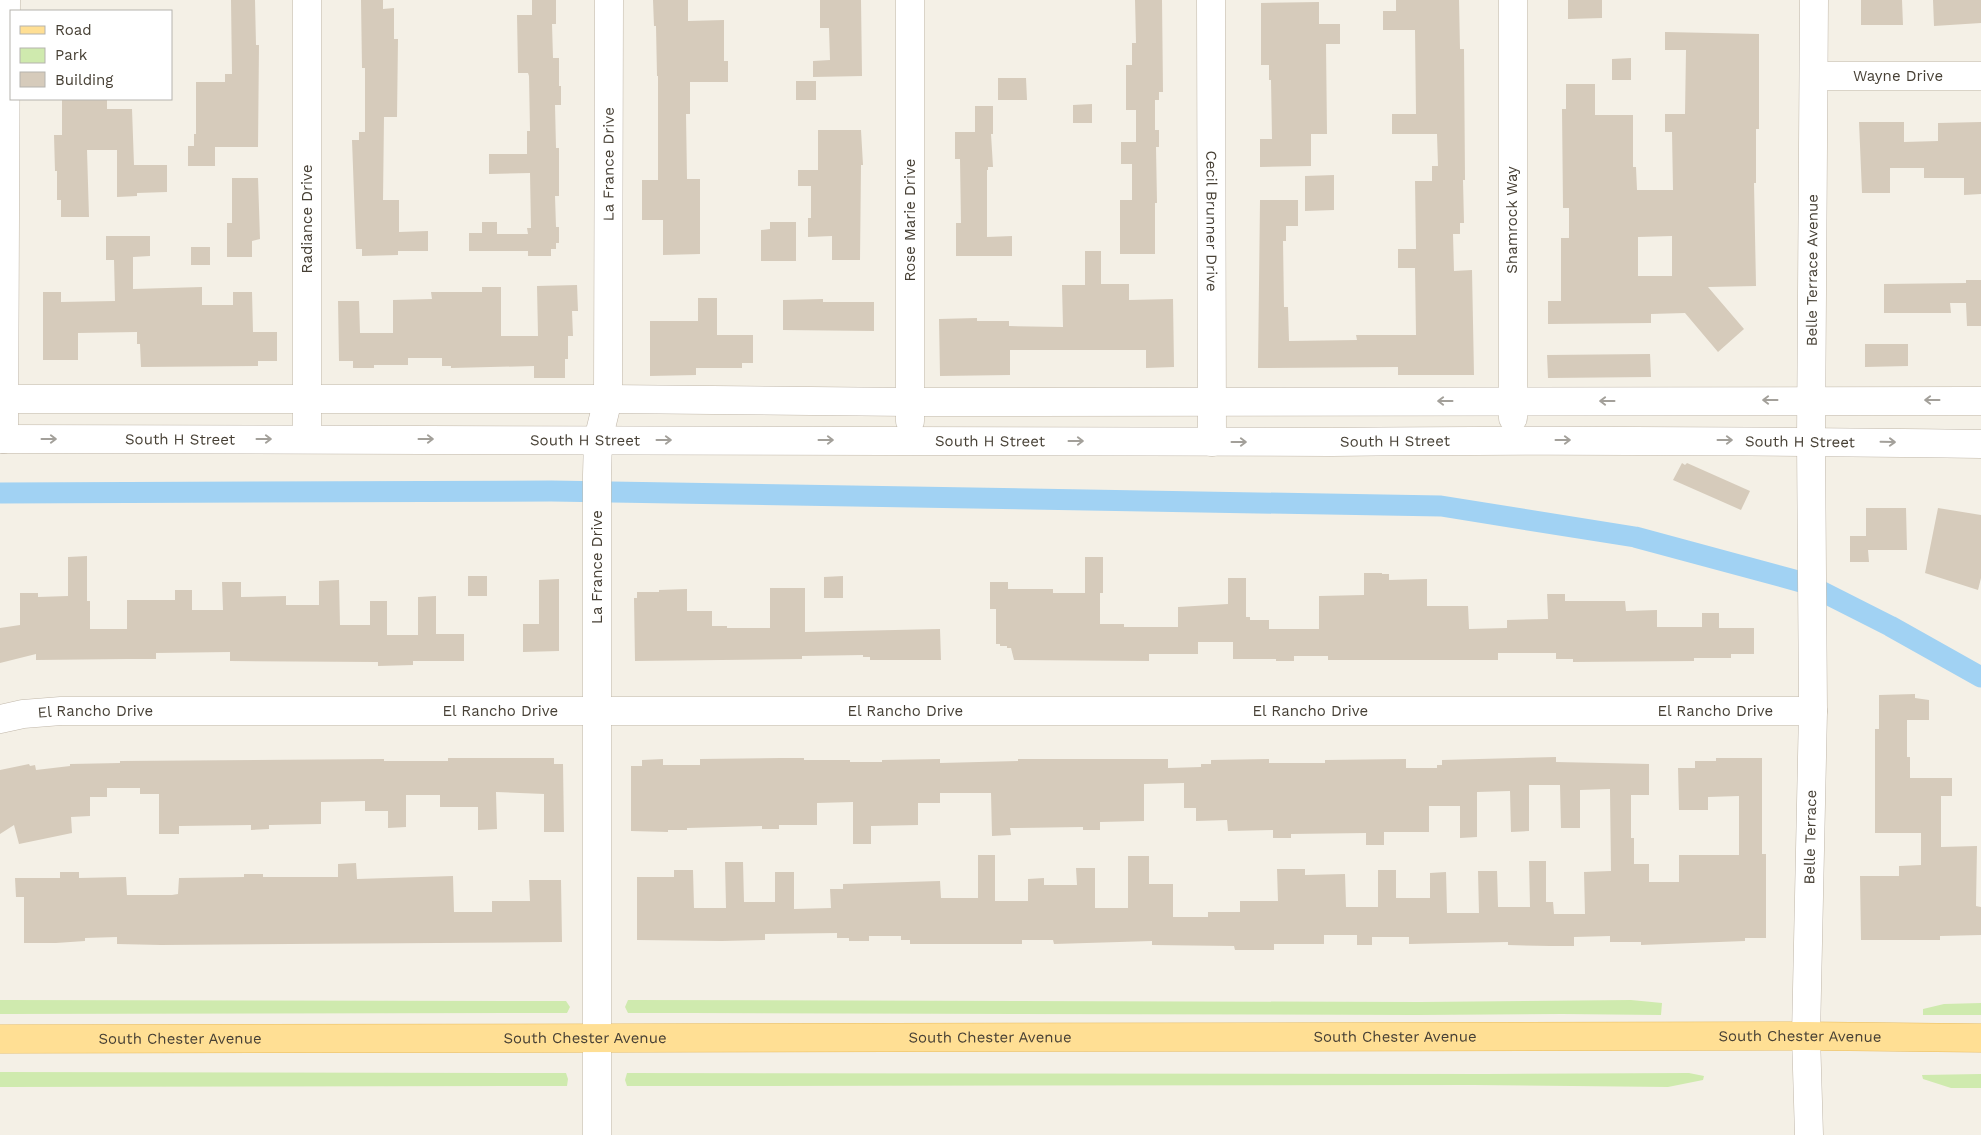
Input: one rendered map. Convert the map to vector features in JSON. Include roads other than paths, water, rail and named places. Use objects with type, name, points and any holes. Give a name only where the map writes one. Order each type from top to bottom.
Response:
[{"type":"main road","name":"South Chester Avenue","points":[[0,1039],[1806,1036],[1981,1038]]},
{"type":"street","points":[[2,439],[3,120],[6,0]]},
{"type":"street","name":"Radiance Drive","points":[[307,0],[307,438]]},
{"type":"street","name":"La France Drive","points":[[597,1135],[597,475],[598,440],[608,398],[609,0]]},
{"type":"street","name":"Rose Marie Drive","points":[[910,0],[909,402],[911,440]]},
{"type":"street","name":"Cecil Brunner Drive","points":[[1211,0],[1212,442]]},
{"type":"street","name":"Shamrock Way","points":[[1513,0],[1512,401],[1514,439]]},
{"type":"street","name":"Belle Terrace Avenue","points":[[1812,541],[1814,0]]},
{"type":"street","name":"Wayne Drive","points":[[1814,76],[1981,76]]},
{"type":"street","points":[[3,399],[608,398],[909,402],[1981,401]]},
{"type":"street","name":"South H Street","points":[[2,439],[307,438],[1212,442],[1514,439],[1811,440],[1981,444]]},
{"type":"street","points":[[1945,444],[1981,456]]},
{"type":"street","name":"Belle Terrace","points":[[1809,1135],[1806,1036],[1813,711],[1812,541]]},
{"type":"street","name":"El Rancho Drive","points":[[0,719],[23,714],[61,711],[1813,711]]},
{"type":"waterway","points":[[0,493],[551,491],[1441,506],[1635,537],[1805,583],[1890,626],[1981,677]]}]
